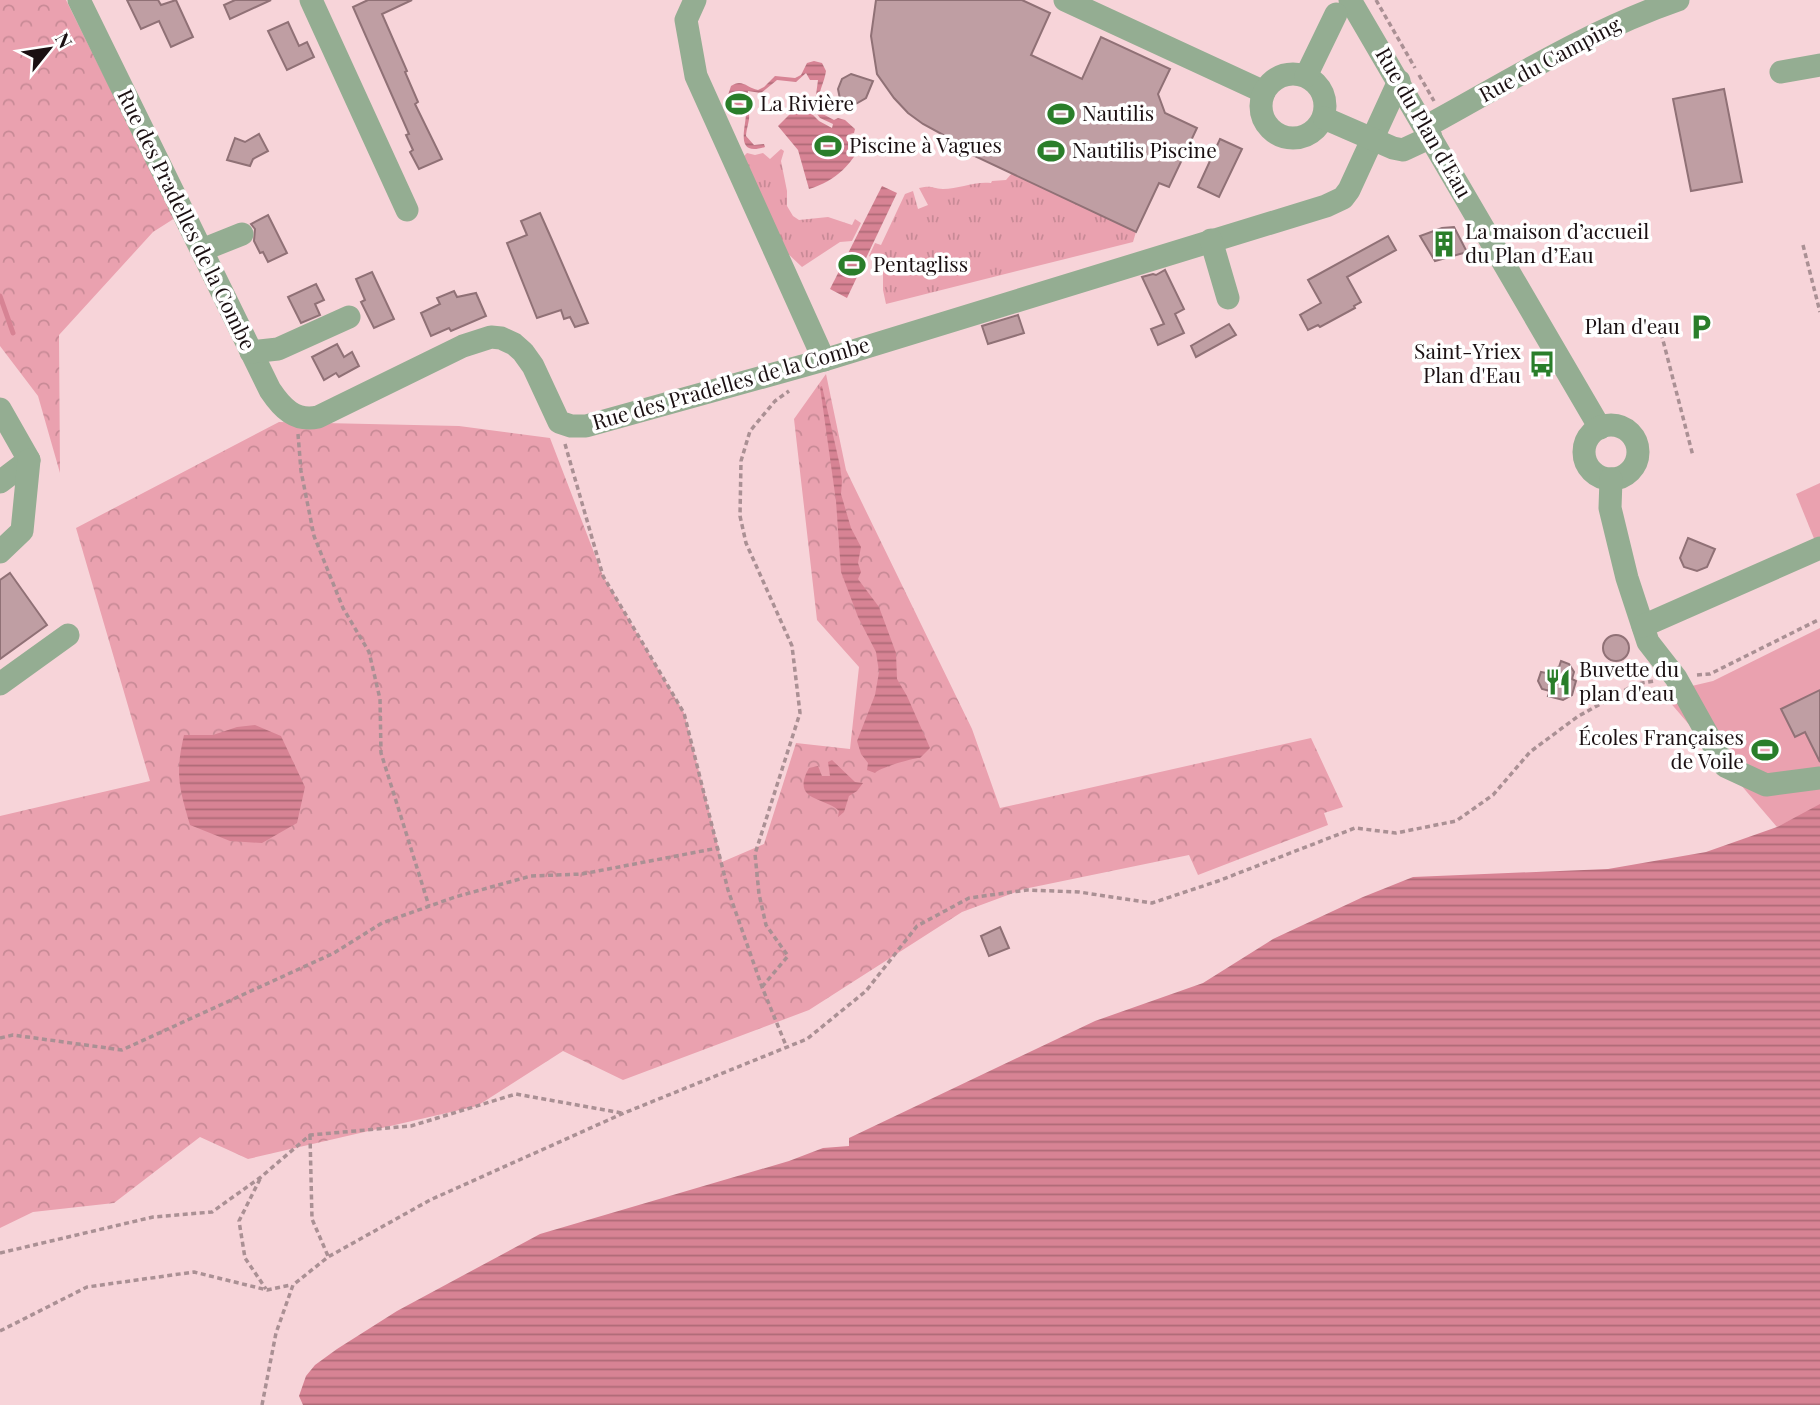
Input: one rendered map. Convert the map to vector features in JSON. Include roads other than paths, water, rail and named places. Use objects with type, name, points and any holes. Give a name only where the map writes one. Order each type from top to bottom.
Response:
[{"type":"street","name":"Rue des Pradelles de la Combe","points":[[79,0],[251,352],[278,401],[291,414],[300,418],[318,417],[463,346],[491,337],[514,344],[523,352],[533,366],[559,422],[571,426],[586,426],[824,360],[1336,203],[1349,190],[1399,81]]},
{"type":"street","points":[[311,0],[407,210]]},
{"type":"street","points":[[695,0],[686,20],[696,76],[824,360]]},
{"type":"street","points":[[1065,0],[1264,92]]},
{"type":"street","name":"Rue du Camping","points":[[1324,118],[1403,150],[1428,132],[1583,39],[1678,0]]},
{"type":"street","points":[[1306,76],[1338,5]]},
{"type":"street","name":"Rue du Plan d'Eau","points":[[1338,5],[1367,28],[1600,428]]},
{"type":"street","points":[[1781,72],[1820,65]]},
{"type":"street","points":[[1289,74],[1306,76],[1317,83],[1322,91],[1325,100],[1324,118],[1318,127],[1301,138],[1280,136],[1265,122],[1261,112],[1264,92],[1278,77],[1289,74]]},
{"type":"street","points":[[202,250],[242,234]]},
{"type":"street","points":[[1211,240],[1228,298]]},
{"type":"street","points":[[251,352],[278,349],[349,317]]},
{"type":"street","points":[[0,409],[29,460],[22,531],[0,552]]},
{"type":"street","points":[[1620,427],[1634,438],[1638,456],[1630,472],[1622,477],[1611,479],[1596,475],[1586,460],[1586,442],[1600,428],[1620,427]]},
{"type":"street","points":[[0,482],[29,460]]},
{"type":"street","points":[[1611,479],[1610,508],[1627,578],[1648,642],[1676,678],[1725,766],[1766,785],[1820,778]]},
{"type":"street","points":[[1643,626],[1820,548]]},
{"type":"street","points":[[0,684],[68,635]]},
{"type":"waterway","points":[[0,296],[13,333]]},
{"type":"place","name":"La Rivière","points":[[739,104]]},
{"type":"place","name":"Nautilis","points":[[1061,114]]},
{"type":"place","name":"Piscine à Vagues","points":[[828,146]]},
{"type":"place","name":"Nautilis Piscine","points":[[1051,151]]},
{"type":"place","name":"La maison d’accueil du Plan d’Eau","points":[[1444,244]]},
{"type":"place","name":"Pentagliss","points":[[852,265]]},
{"type":"place","name":"Plan d'eau","points":[[1701,327]]},
{"type":"place","name":"Saint-Yriex Plan d'Eau","points":[[1542,364]]},
{"type":"place","name":"Buvette du plan d'eau","points":[[1558,682]]},
{"type":"place","name":"Écoles Françaises de Voile","points":[[1765,750]]}]
